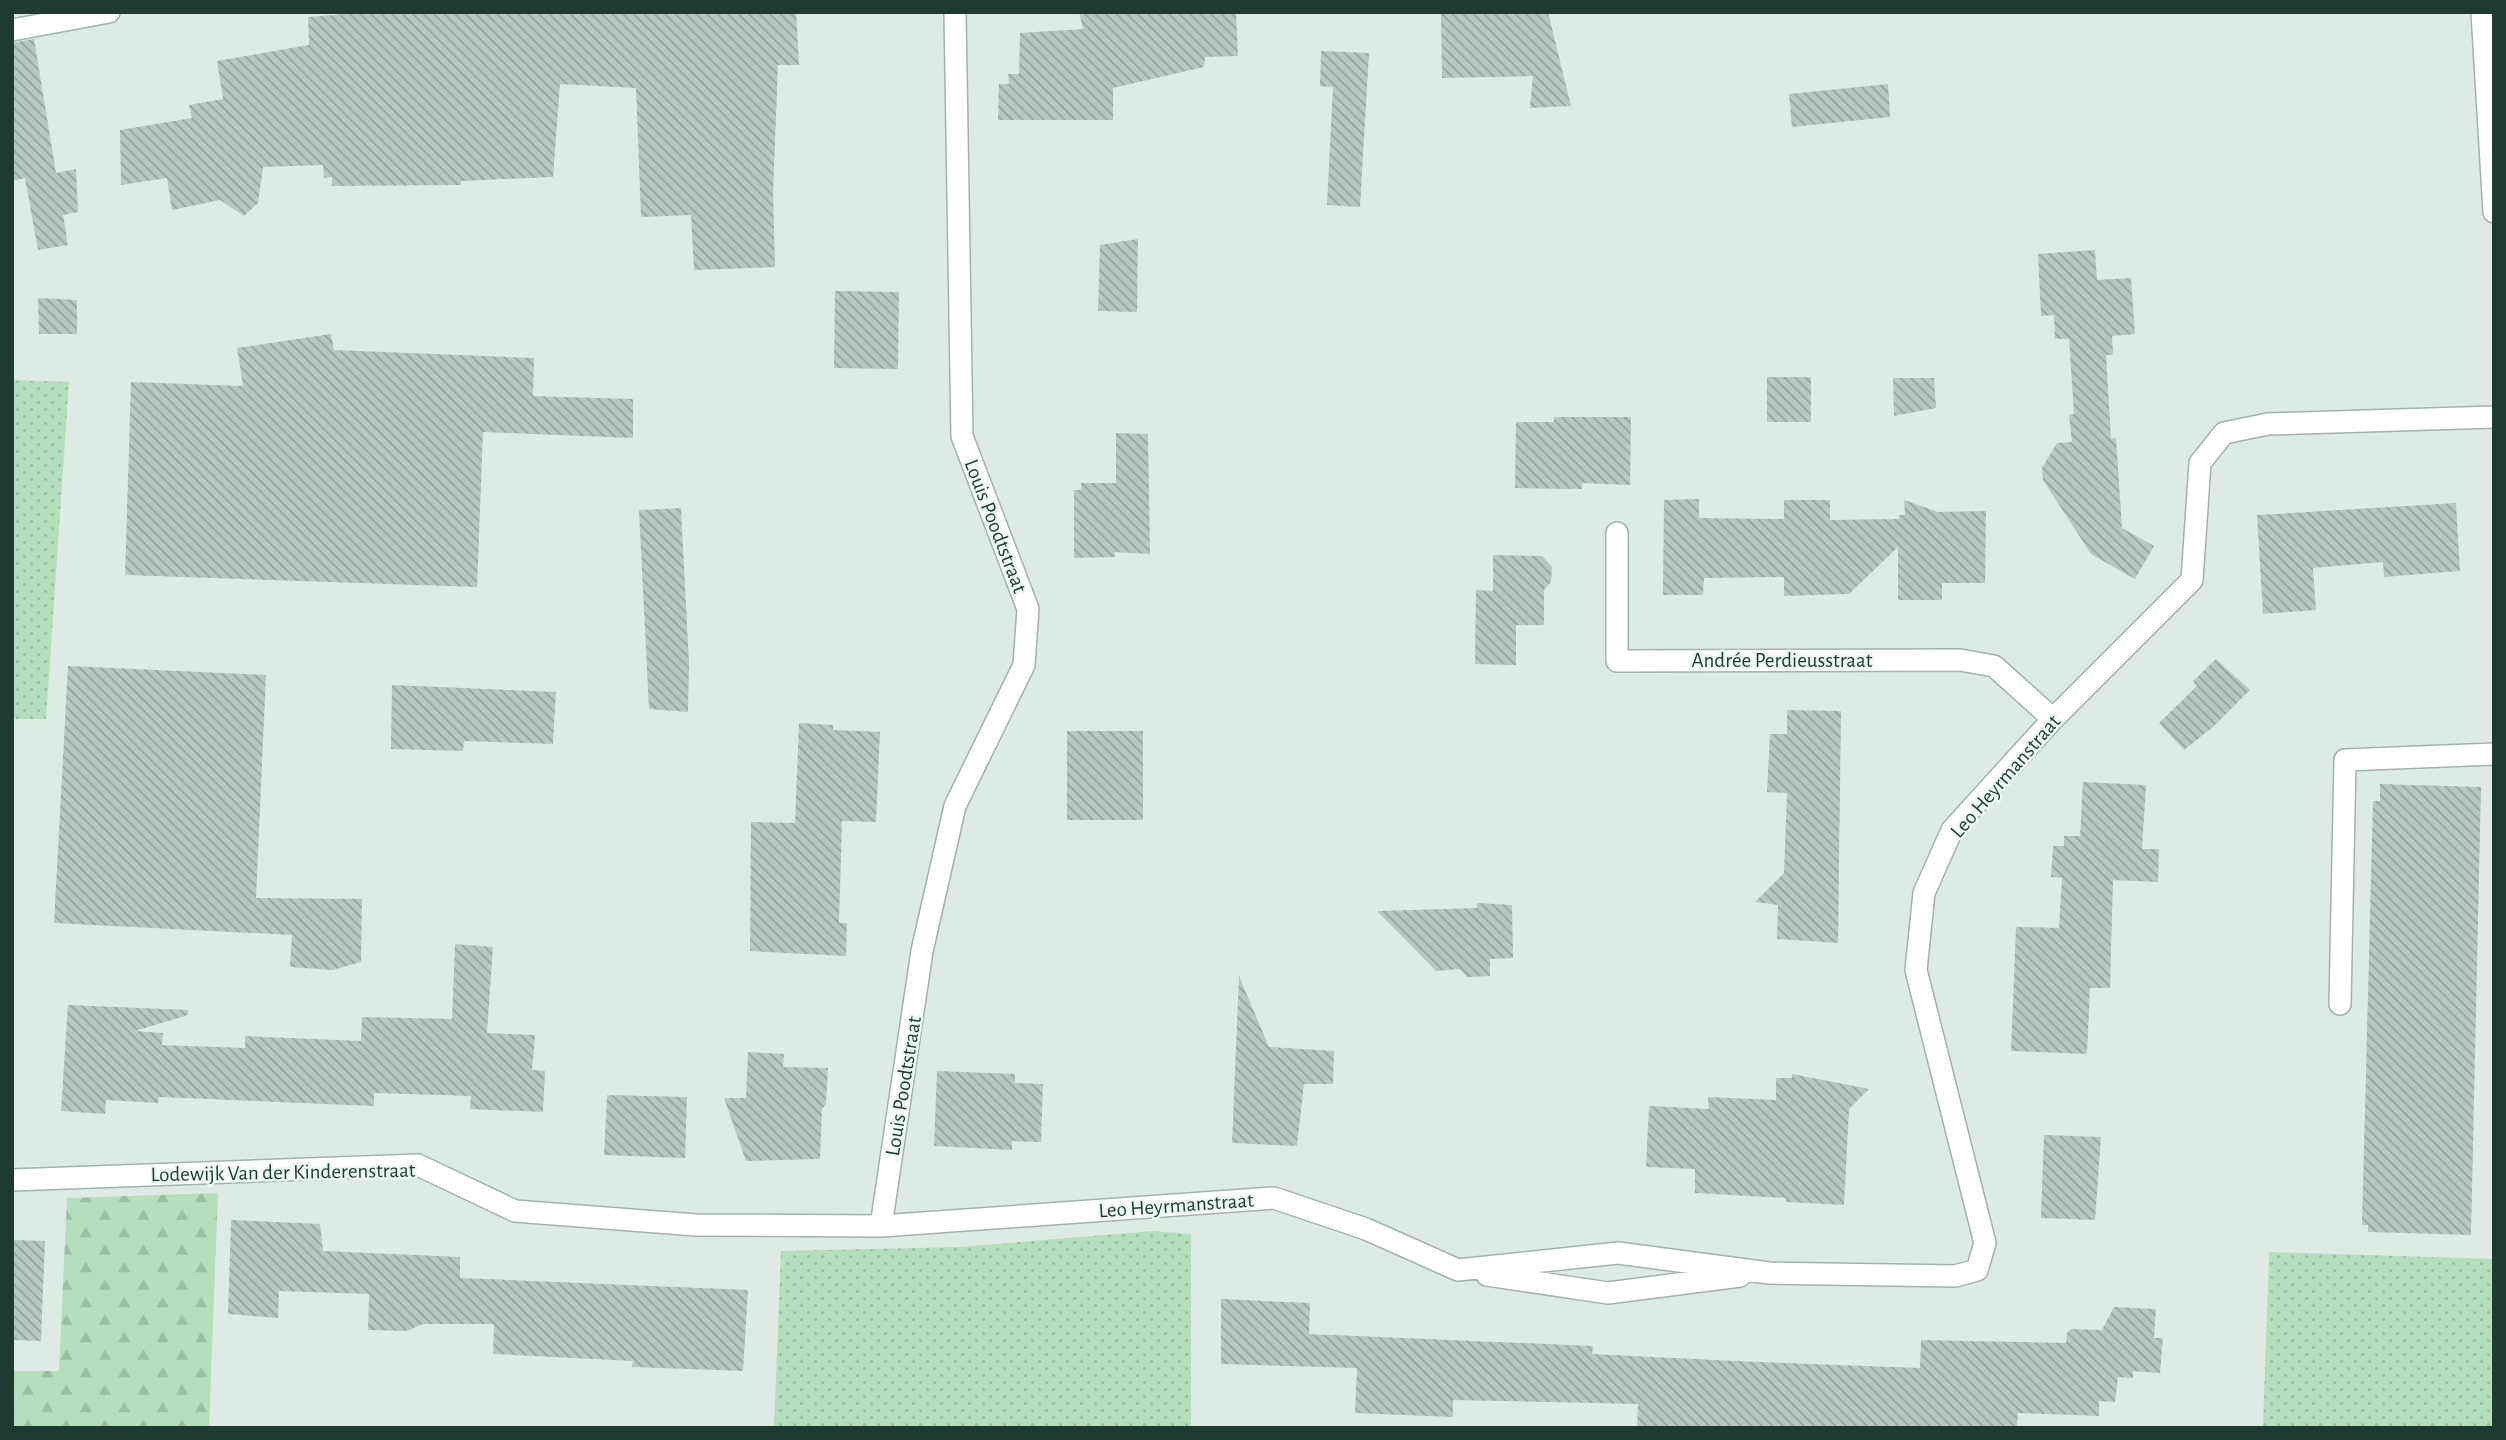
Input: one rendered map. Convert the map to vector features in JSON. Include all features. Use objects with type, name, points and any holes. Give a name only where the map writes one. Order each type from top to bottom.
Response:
[{"type":"street","points":[[12,30],[109,12]]},
{"type":"street","name":"Louis Poodtstraat","points":[[881,1226],[922,951],[954,806],[1024,665],[1028,609],[962,436],[956,12]]},
{"type":"street","points":[[2482,12],[2494,212]]},
{"type":"street","name":"Leo Heyrmanstraat","points":[[1458,1270],[1618,1253],[1769,1273],[1955,1276],[1977,1270],[1985,1243],[1916,970],[1924,893],[1952,830],[2053,719],[2192,580],[2200,463],[2224,433],[2267,425],[2494,417]]},
{"type":"street","name":"Andrée Perdieusstraat","points":[[1617,533],[1617,661],[1960,660],[1994,666],[2053,719]]},
{"type":"street","points":[[2340,1004],[2345,760],[2494,754]]},
{"type":"street","name":"Lodewijk Van der Kinderenstraat","points":[[12,1180],[418,1165],[515,1211],[696,1225],[881,1226]]},
{"type":"street","name":"Leo Heyrmanstraat","points":[[881,1226],[1274,1198],[1366,1229],[1458,1270],[1608,1293],[1769,1273]]},
{"type":"green space","points":[[12,380],[69,382],[46,719],[12,719]]},
{"type":"green space","points":[[218,1193],[209,1428],[12,1428],[12,1371],[59,1371],[67,1198]]},
{"type":"green space","points":[[1153,1231],[1191,1234],[1191,1428],[774,1428],[781,1251],[959,1247]]},
{"type":"green space","points":[[2269,1252],[2494,1259],[2494,1428],[2263,1428]]},
{"type":"building","points":[[369,12],[796,12],[799,65],[778,65],[773,194],[775,267],[694,270],[691,215],[641,217],[636,88],[560,84],[553,177],[461,181],[461,185],[332,186],[332,177],[324,178],[323,165],[263,167],[258,203],[244,216],[220,200],[172,210],[167,178],[121,185],[120,130],[192,118],[189,105],[223,99],[217,61],[309,45],[308,17]]},
{"type":"building","points":[[1079,12],[1236,12],[1238,56],[1205,57],[1204,67],[1113,88],[1113,120],[998,120],[999,84],[1009,84],[1008,74],[1019,74],[1020,33],[1083,29]]},
{"type":"building","points":[[1441,12],[1548,12],[1571,106],[1530,108],[1533,76],[1442,78]]},
{"type":"building","points":[[34,39],[56,173],[76,169],[78,212],[63,215],[68,245],[38,250],[25,178],[12,181],[12,43]]},
{"type":"building","points":[[1321,51],[1369,53],[1360,207],[1327,205],[1333,87],[1320,86]]},
{"type":"building","points":[[1888,84],[1890,117],[1792,127],[1789,94]]},
{"type":"building","points":[[1138,239],[1137,312],[1098,311],[1100,245]]},
{"type":"building","points":[[2095,250],[2097,280],[2131,278],[2135,334],[2112,336],[2113,355],[2106,355],[2111,439],[2116,438],[2122,528],[2154,546],[2135,579],[2091,554],[2043,480],[2042,468],[2057,443],[2072,442],[2069,415],[2074,414],[2069,339],[2055,339],[2054,315],[2041,316],[2038,254]]},
{"type":"building","points":[[835,291],[899,292],[898,369],[834,368]]},
{"type":"building","points":[[38,298],[77,300],[77,334],[39,334]]},
{"type":"building","points":[[331,334],[334,350],[534,358],[533,396],[633,399],[633,438],[483,432],[477,587],[125,575],[131,382],[243,386],[237,348]]},
{"type":"building","points":[[1767,377],[1811,377],[1811,422],[1767,422]]},
{"type":"building","points":[[1893,378],[1934,378],[1936,408],[1894,416]]},
{"type":"building","points":[[1554,417],[1631,417],[1630,485],[1582,483],[1582,489],[1515,488],[1516,422],[1554,422]]},
{"type":"building","points":[[1116,433],[1148,434],[1150,554],[1115,552],[1115,557],[1074,558],[1074,490],[1081,490],[1081,483],[1116,483]]},
{"type":"building","points":[[1699,499],[1699,518],[1784,519],[1784,500],[1830,500],[1830,520],[1899,519],[1899,515],[1905,515],[1904,500],[1938,512],[1986,511],[1985,583],[1942,583],[1942,600],[1898,600],[1898,547],[1849,594],[1784,596],[1784,577],[1704,578],[1703,595],[1663,595],[1664,500]]},
{"type":"building","points":[[2456,503],[2460,571],[2384,577],[2383,562],[2313,568],[2316,610],[2263,614],[2257,515]]},
{"type":"building","points":[[681,508],[689,663],[688,712],[649,709],[639,510]]},
{"type":"building","points":[[1493,555],[1542,556],[1552,567],[1551,582],[1544,590],[1544,625],[1516,625],[1516,665],[1475,664],[1476,590],[1493,591]]},
{"type":"building","points":[[2216,659],[2250,690],[2213,727],[2184,750],[2159,723],[2197,686],[2193,681]]},
{"type":"building","points":[[68,666],[266,675],[256,898],[362,899],[361,962],[333,970],[290,967],[292,935],[54,923]]},
{"type":"building","points":[[392,685],[556,692],[553,744],[464,741],[463,751],[391,749]]},
{"type":"building","points":[[1787,710],[1841,711],[1838,943],[1777,939],[1778,905],[1755,902],[1784,873],[1787,793],[1767,792],[1770,734],[1787,734]]},
{"type":"building","points":[[799,723],[833,725],[833,730],[880,732],[876,822],[842,821],[839,923],[847,923],[846,956],[750,951],[751,822],[795,823]]},
{"type":"building","points":[[1067,731],[1143,731],[1143,820],[1067,820]]},
{"type":"building","points":[[2083,782],[2146,785],[2142,849],[2159,849],[2158,882],[2113,880],[2110,988],[2090,988],[2087,1054],[2011,1051],[2016,927],[2059,928],[2062,878],[2051,877],[2053,846],[2064,846],[2064,836],[2080,836]]},
{"type":"building","points":[[2380,784],[2481,787],[2471,1235],[2368,1232],[2368,1225],[2362,1225],[2373,801],[2380,801]]},
{"type":"building","points":[[1477,903],[1512,905],[1513,958],[1490,959],[1490,976],[1467,977],[1459,969],[1436,971],[1377,911],[1477,908]]},
{"type":"building","points":[[455,944],[493,947],[487,1033],[535,1035],[532,1070],[545,1071],[543,1112],[470,1109],[471,1096],[374,1093],[374,1106],[159,1097],[158,1103],[106,1100],[105,1114],[61,1111],[68,1005],[188,1010],[188,1015],[135,1031],[163,1033],[162,1045],[245,1048],[245,1036],[361,1041],[362,1017],[452,1019]]},
{"type":"building","points":[[1239,976],[1269,1047],[1334,1051],[1333,1084],[1304,1084],[1297,1146],[1232,1143]]},
{"type":"building","points":[[748,1052],[784,1054],[783,1067],[828,1068],[826,1104],[822,1109],[820,1159],[746,1161],[724,1098],[746,1098]]},
{"type":"building","points":[[937,1071],[1015,1074],[1015,1083],[1043,1084],[1041,1142],[1012,1141],[1012,1150],[934,1146]]},
{"type":"building","points":[[1792,1074],[1869,1089],[1849,1109],[1844,1205],[1786,1202],[1786,1198],[1695,1193],[1695,1169],[1646,1167],[1649,1106],[1709,1109],[1708,1097],[1776,1100],[1776,1078],[1792,1078]]},
{"type":"building","points":[[607,1095],[687,1097],[685,1158],[604,1155]]},
{"type":"building","points":[[2044,1135],[2101,1137],[2095,1220],[2041,1218]]},
{"type":"building","points":[[231,1220],[320,1224],[323,1251],[460,1257],[460,1278],[748,1290],[743,1371],[632,1367],[633,1361],[493,1354],[494,1324],[423,1324],[406,1331],[368,1330],[369,1294],[279,1291],[278,1318],[228,1314]]},
{"type":"building","points":[[12,1240],[45,1241],[41,1341],[12,1340]]},
{"type":"building","points":[[1221,1299],[1310,1303],[1309,1334],[1593,1346],[1592,1354],[1735,1361],[1920,1368],[1921,1340],[2066,1343],[2067,1333],[2071,1329],[2102,1330],[2114,1307],[2156,1309],[2154,1338],[2163,1338],[2160,1373],[2133,1371],[2133,1378],[2118,1377],[2115,1402],[2099,1401],[2099,1416],[2018,1413],[2017,1428],[1637,1428],[1638,1404],[1453,1400],[1453,1417],[1355,1413],[1357,1368],[1221,1364]]}]
